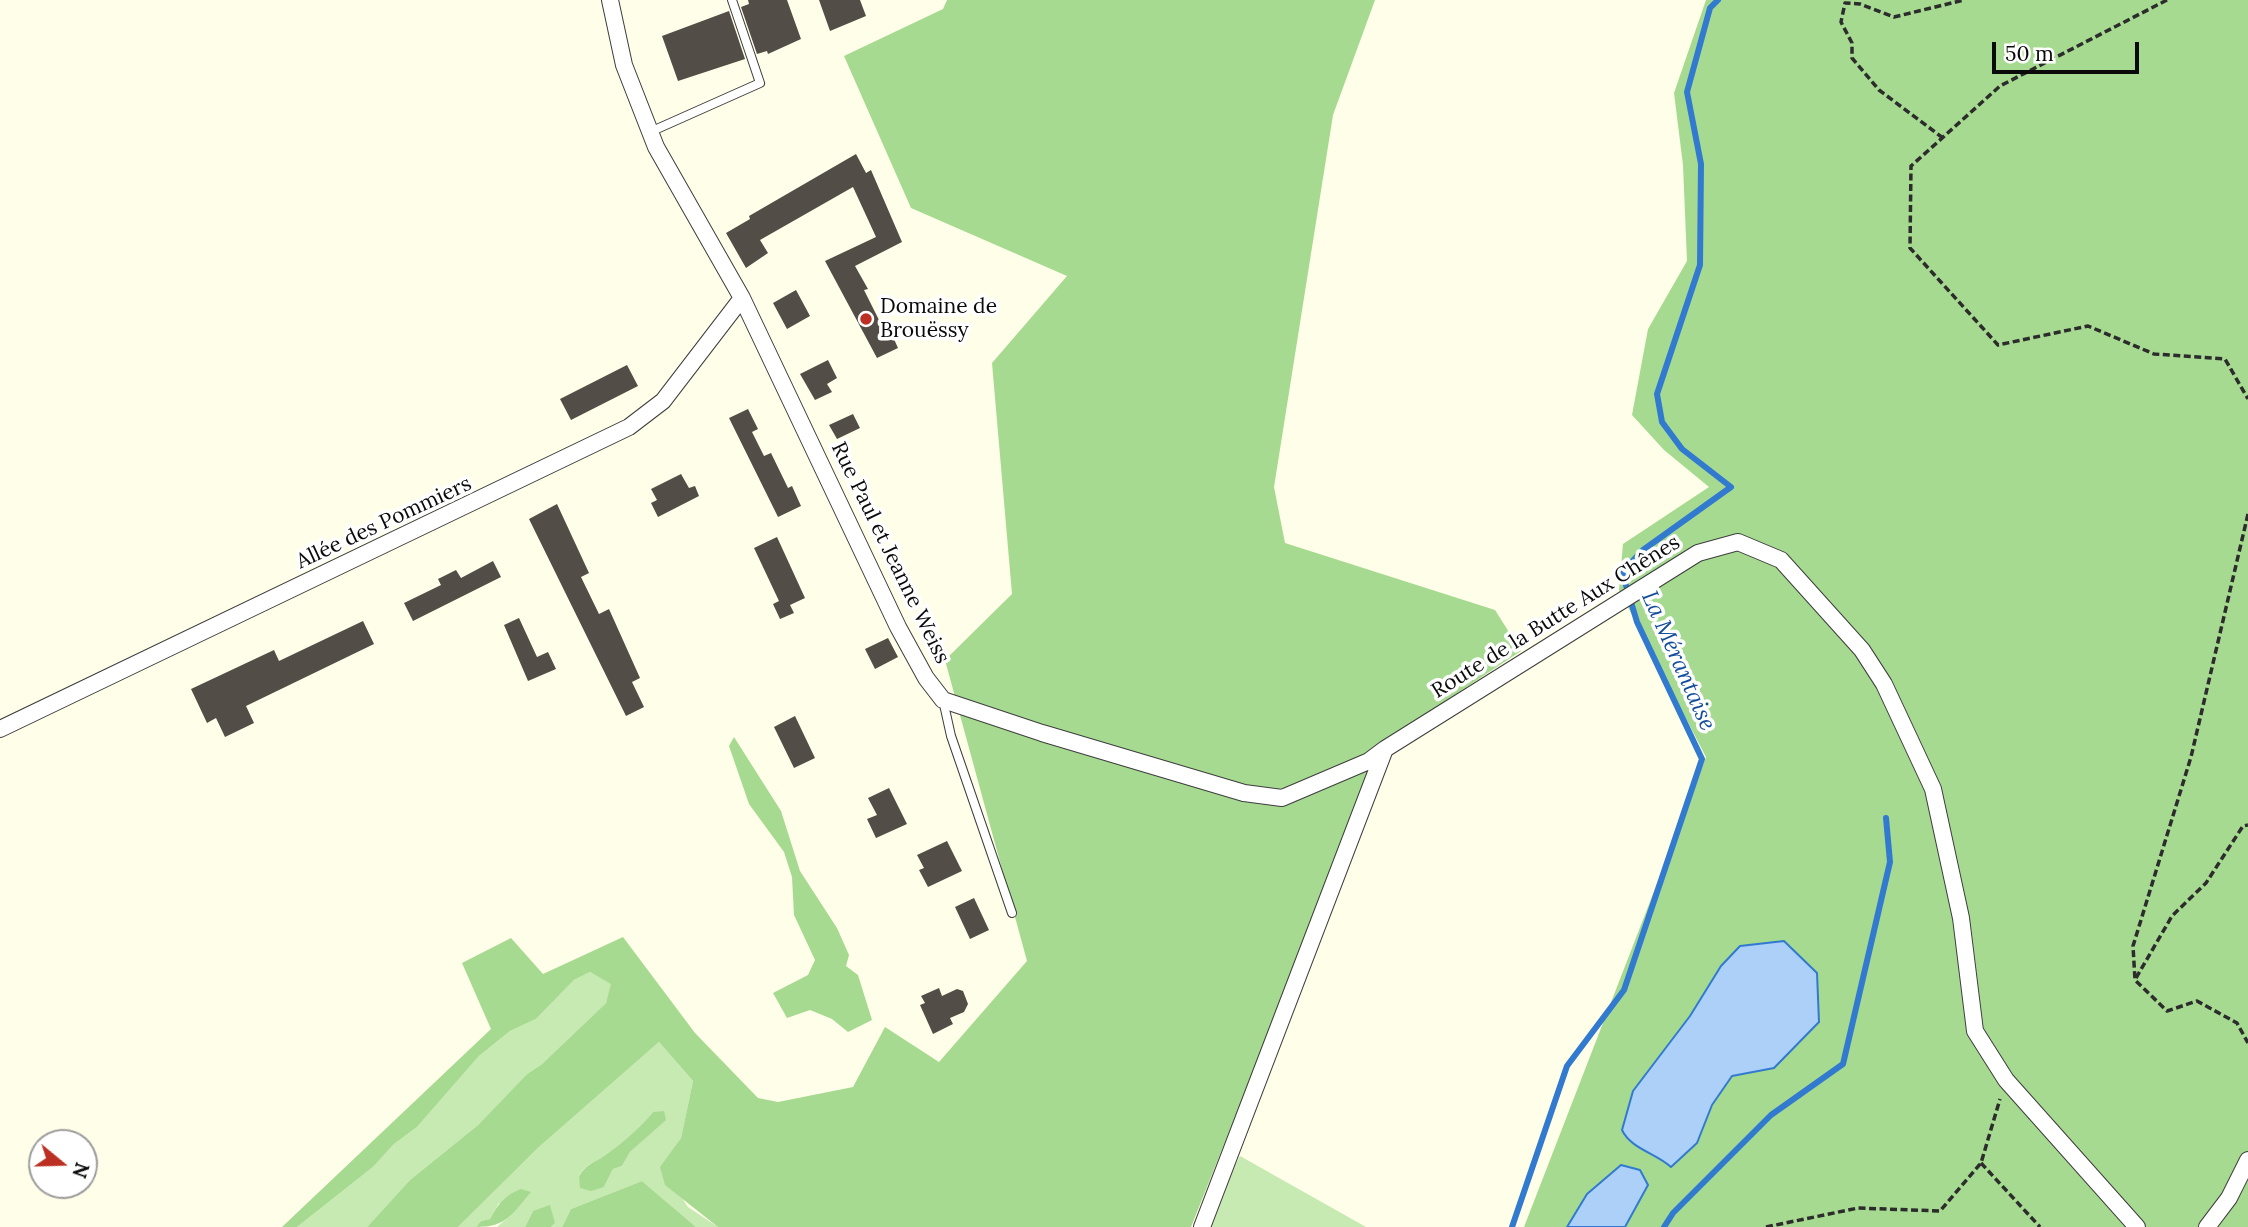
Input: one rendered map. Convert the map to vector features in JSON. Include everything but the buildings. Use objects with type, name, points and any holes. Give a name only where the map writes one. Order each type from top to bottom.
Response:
[{"type":"street","name":"Rue Paul et Jeanne Weiss","points":[[610,0],[624,65],[650,132],[742,298],[898,627],[926,678],[943,700]]},
{"type":"street","name":"Allée des Pommiers","points":[[0,729],[629,427],[663,401],[742,298]]},
{"type":"street","name":"Route de la Butte Aux Chênes","points":[[1385,749],[1698,553],[1738,542],[1781,561],[1862,650],[1884,684],[1933,789],[1961,918],[1975,1031],[2006,1080],[2137,1227]]},
{"type":"street","points":[[943,700],[1042,733],[1244,793],[1282,798],[1369,761],[1385,749]]},
{"type":"street","points":[[1202,1227],[1385,749]]},
{"type":"street","points":[[2207,1227],[2229,1198],[2248,1160]]},
{"type":"lane","points":[[650,132],[760,83],[732,0]]},
{"type":"lane","points":[[943,700],[951,736],[1012,913]]},
{"type":"path","points":[[1943,138],[1879,90],[1852,58],[1852,43],[1841,22],[1845,3],[1860,4],[1894,17],[1964,0]]},
{"type":"path","points":[[2167,0],[2000,86],[1911,166],[1910,248],[1998,345],[2088,326],[2154,354],[2225,359],[2248,399]]},
{"type":"path","points":[[2248,514],[2191,757],[2133,947],[2134,980],[2167,1011],[2197,1001],[2237,1023],[2248,1043]]},
{"type":"path","points":[[2134,980],[2172,916],[2206,883],[2243,826],[2248,825]]},
{"type":"path","points":[[1766,1227],[1857,1208],[1940,1211],[1981,1163],[2006,1080]]},
{"type":"path","points":[[1981,1163],[2039,1227]]},
{"type":"green space","points":[[947,0],[1375,0],[1333,115],[1274,487],[1285,543],[1495,610],[1521,651],[1385,741],[1191,1227],[718,1227],[665,1185],[660,1167],[681,1138],[693,1081],[659,1042],[539,1147],[458,1227],[367,1227],[410,1180],[478,1125],[527,1074],[542,1064],[606,1003],[611,984],[590,972],[574,980],[536,1019],[510,1031],[479,1056],[417,1127],[394,1144],[373,1167],[297,1227],[282,1227],[491,1029],[462,963],[511,938],[543,974],[623,937],[695,1033],[758,1098],[778,1102],[853,1087],[885,1027],[939,1062],[1027,961],[945,660],[1012,594],[992,363],[1067,276],[911,208],[844,56],[943,9]]},
{"type":"green space","points":[[1706,0],[2248,0],[2248,1227],[1625,1227],[1648,1185],[1587,1194],[1567,1227],[1524,1227],[1706,757],[1619,590],[1623,544],[1709,487],[1664,450],[1632,415],[1648,329],[1687,261],[1683,165],[1674,93]],"holes":[[[1721,966],[1774,1068],[1732,1076],[1712,1105],[1697,1143],[1671,1167],[1659,1156],[1690,1016]]]},
{"type":"green space","points":[[734,737],[781,811],[800,871],[837,928],[849,955],[846,966],[858,975],[872,1020],[848,1032],[832,1019],[810,1010],[787,1018],[773,993],[808,975],[815,960],[794,915],[792,877],[784,852],[749,804],[729,746]]},
{"type":"green space","points":[[590,972],[612,984],[606,1003],[542,1064],[527,1074],[478,1125],[410,1180],[367,1227],[297,1227],[373,1167],[394,1144],[417,1127],[479,1056],[510,1031],[536,1019],[574,980]]},
{"type":"green space","points":[[659,1042],[693,1081],[681,1138],[661,1167],[688,1207],[718,1227],[696,1227],[642,1181],[571,1209],[562,1227],[551,1227],[555,1223],[533,1211],[525,1227],[497,1227],[511,1215],[499,1203],[490,1219],[481,1221],[476,1227],[458,1227],[539,1147]],"holes":[[[653,1112],[665,1120],[630,1152],[622,1166],[613,1169],[604,1187],[581,1188],[579,1175],[584,1169],[622,1142]]]},
{"type":"green space","points":[[664,1111],[666,1120],[630,1152],[622,1166],[613,1169],[604,1187],[591,1191],[580,1188],[579,1176],[586,1167],[622,1142],[653,1112]]},
{"type":"green space","points":[[1240,1156],[1366,1227],[1201,1227]]},
{"type":"green space","points":[[642,1181],[696,1227],[562,1227],[571,1209]]},
{"type":"green space","points":[[521,1189],[531,1192],[508,1218],[495,1225],[476,1227],[481,1221],[490,1219],[506,1197]]},
{"type":"green space","points":[[550,1205],[555,1223],[551,1227],[525,1227],[533,1211]]},
{"type":"water","points":[[1784,941],[1817,973],[1819,1022],[1774,1068],[1732,1076],[1712,1105],[1697,1143],[1671,1167],[1631,1142],[1622,1130],[1633,1091],[1690,1016],[1721,966],[1740,946]]},
{"type":"water","points":[[1621,1165],[1640,1170],[1648,1185],[1625,1227],[1567,1227],[1587,1194]]},
{"type":"waterway","name":"La Mérantaise","points":[[1512,1227],[1567,1066],[1624,990],[1702,759],[1637,622],[1622,572],[1643,550],[1731,487],[1682,449],[1662,422],[1657,394],[1700,265],[1701,164],[1687,92],[1710,8],[1718,0]]},
{"type":"waterway","points":[[1664,1227],[1673,1213],[1771,1115],[1843,1064],[1890,862],[1886,818]]},
{"type":"place","name":"Domaine de Brouëssy","points":[[866,319]]}]
